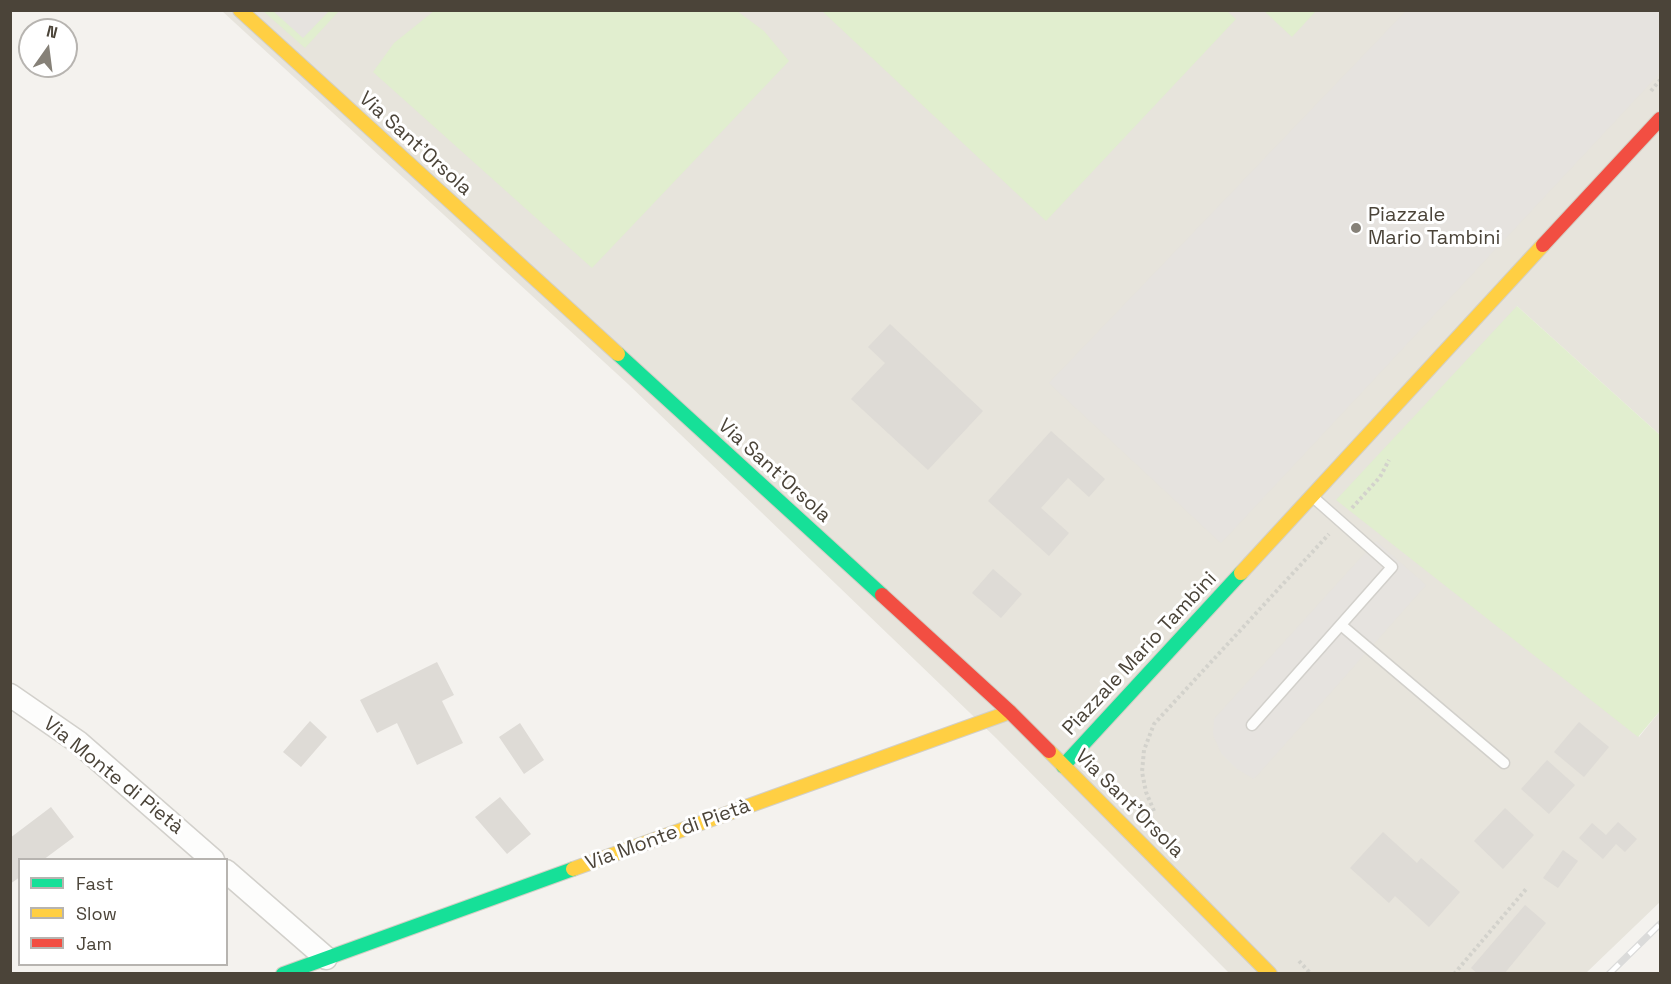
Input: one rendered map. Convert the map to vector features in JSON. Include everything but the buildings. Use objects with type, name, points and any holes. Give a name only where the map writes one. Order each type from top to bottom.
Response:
[{"type":"street","name":"Via Sant'Orsola","points":[[240,10],[1010,712],[1270,974]]},
{"type":"street","name":"Piazzale Mario Tambini","points":[[1063,765],[1660,119]]},
{"type":"street","name":"Via Monte di Pietà","points":[[10,695],[78,742],[211,858]]},
{"type":"street","name":"Via Monte di Pietà","points":[[283,974],[1010,712]]},
{"type":"street","points":[[228,874],[326,958]]},
{"type":"lane","points":[[1252,725],[1392,567],[1311,496]]},
{"type":"lane","points":[[1341,625],[1504,763]]},
{"type":"path","points":[[1454,974],[1527,888]]},
{"type":"shaded area","points":[[222,11],[1660,11],[1660,435],[1517,306],[1639,737],[1660,711],[1660,902],[1586,973],[1229,973],[996,738],[628,384]]},
{"type":"shaded area","points":[[273,11],[329,11],[303,38]]},
{"type":"shaded area","name":"Piazzale Mario Tambini","points":[[1406,11],[1660,11],[1660,73],[1221,543],[1049,383]]},
{"type":"shaded area","points":[[1376,541],[1426,585],[1254,779],[1237,769],[1221,753],[1213,735],[1214,719]]},
{"type":"green space","points":[[263,11],[339,11],[305,48]]},
{"type":"green space","points":[[434,11],[737,11],[764,31],[789,61],[592,268],[373,72],[394,43]]},
{"type":"green space","points":[[822,11],[1227,11],[1236,19],[1046,221]]},
{"type":"green space","points":[[1264,11],[1316,11],[1292,37]]},
{"type":"green space","points":[[1517,306],[1660,435],[1660,711],[1638,737],[1336,500]]},
{"type":"railway","points":[[1609,974],[1660,924]]},
{"type":"traffic: fast","points":[[618,354],[882,595]]},
{"type":"traffic: fast","points":[[1063,766],[1241,573]]},
{"type":"traffic: fast","points":[[283,974],[573,869]]},
{"type":"traffic: slow","points":[[240,10],[618,354]]},
{"type":"traffic: slow","points":[[1241,573],[1543,245]]},
{"type":"traffic: slow","points":[[573,869],[1010,712]]},
{"type":"traffic: slow","points":[[1049,751],[1270,974]]},
{"type":"traffic: jam","points":[[1543,245],[1660,119]]},
{"type":"traffic: jam","points":[[882,595],[1010,712],[1049,751]]},
{"type":"place","name":"Piazzale Mario Tambini","points":[[1356,228]]}]
